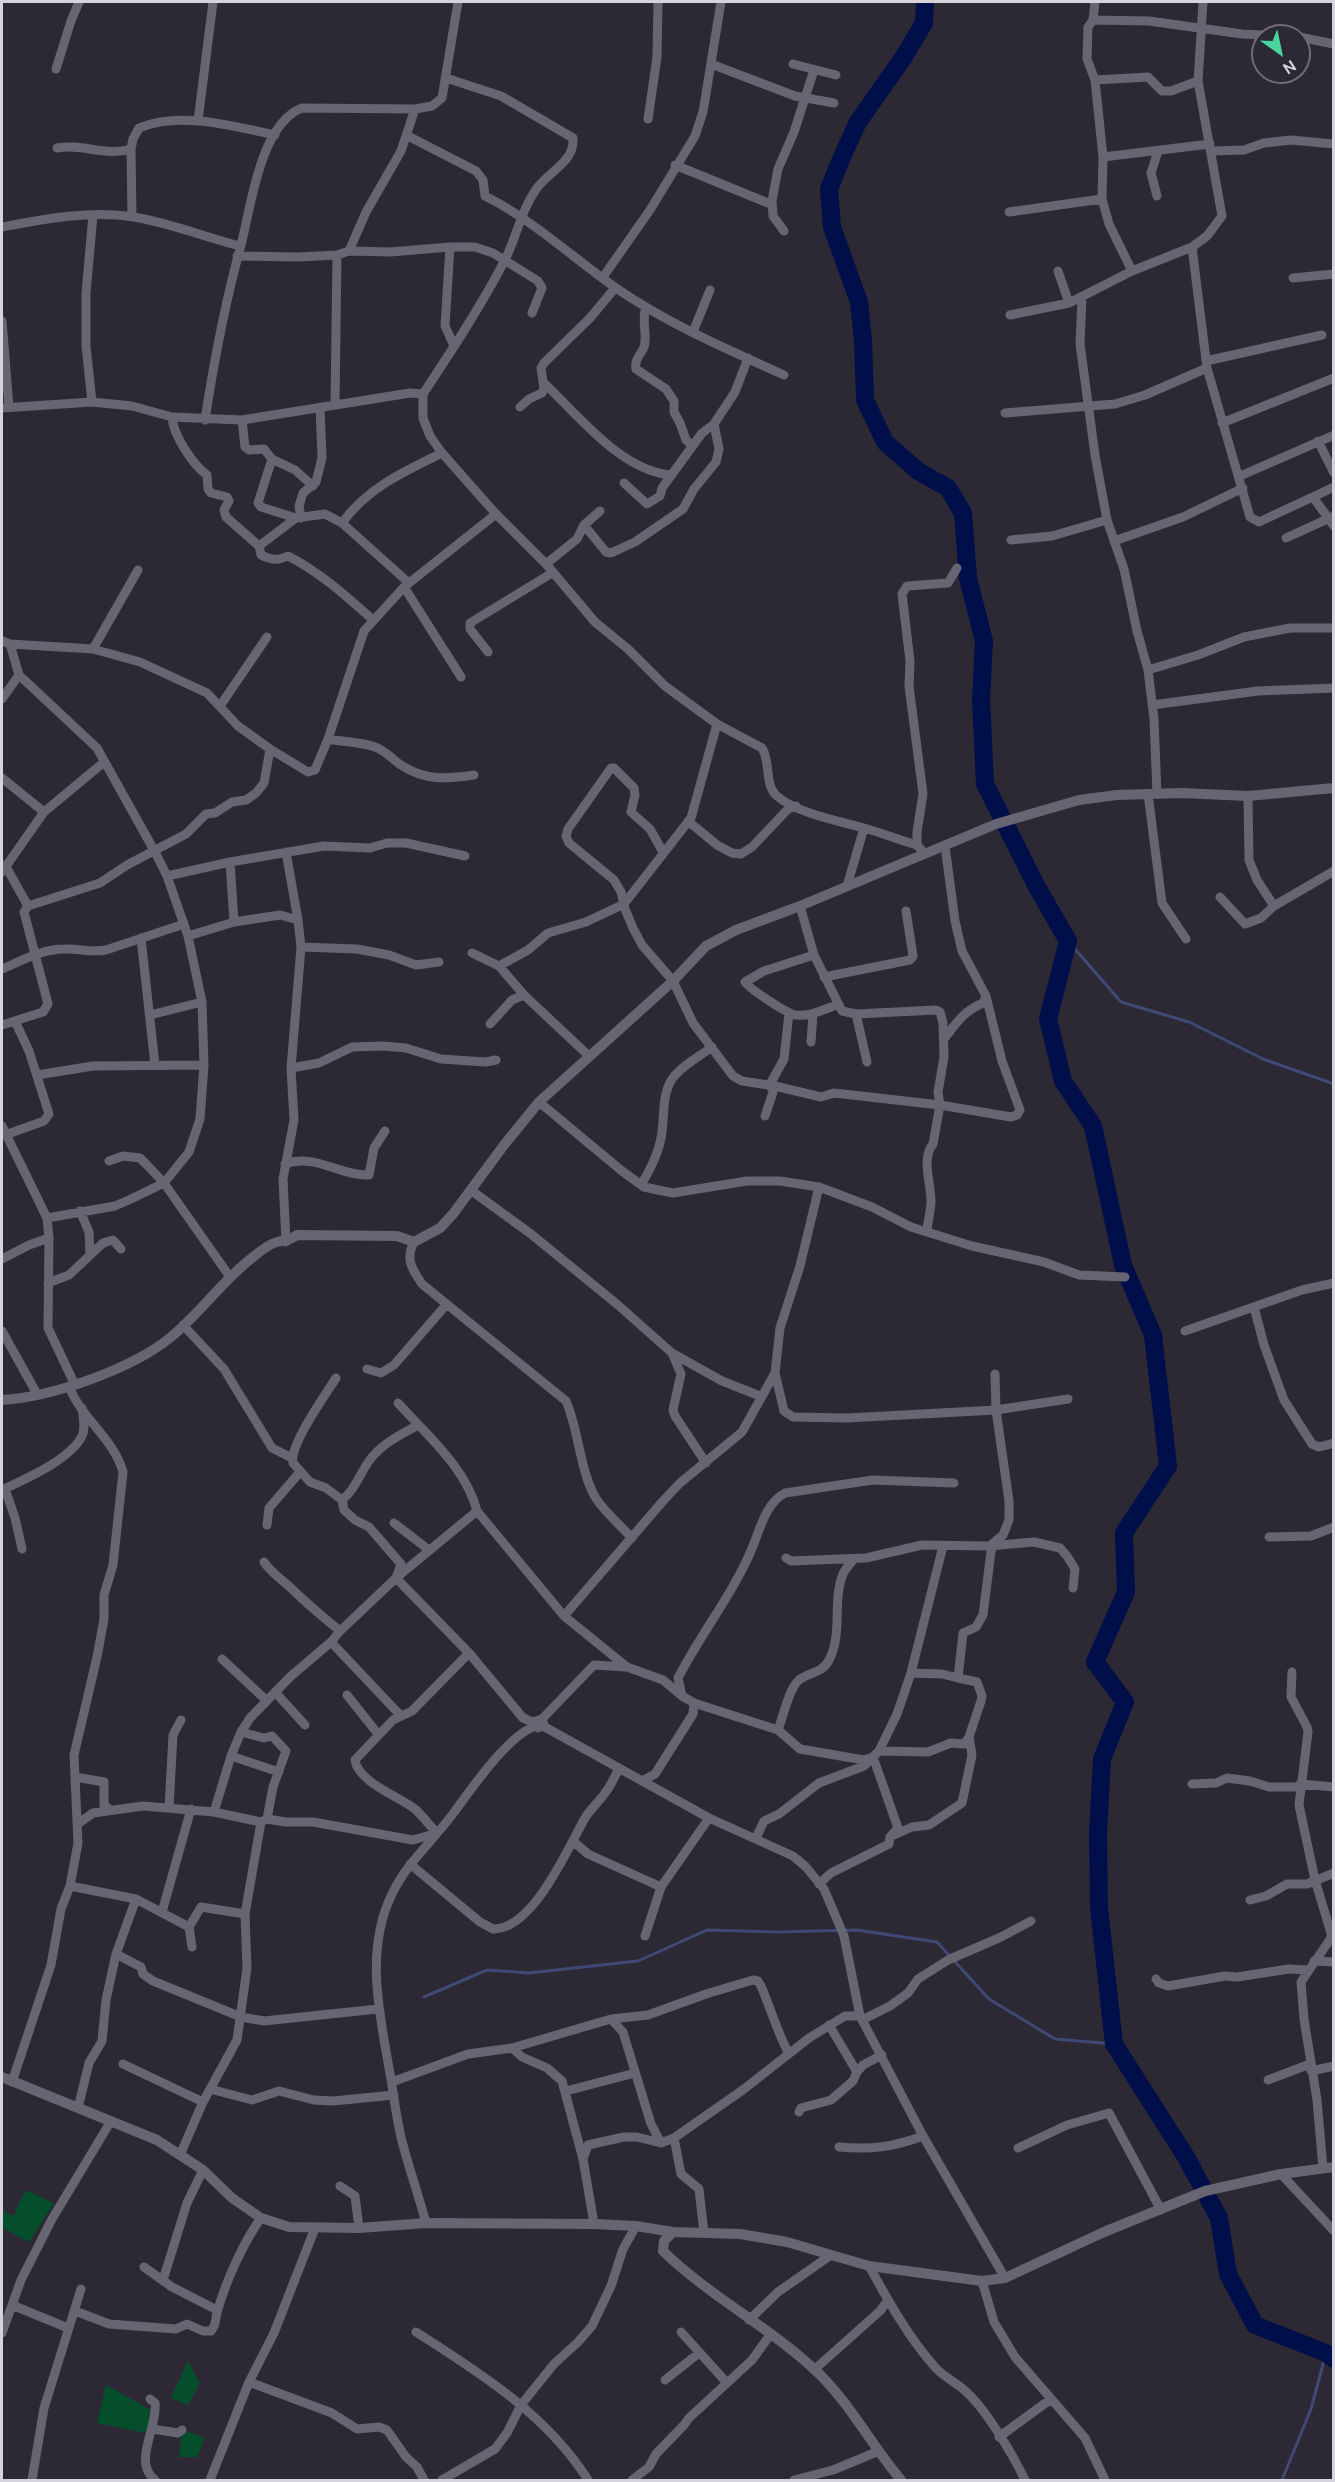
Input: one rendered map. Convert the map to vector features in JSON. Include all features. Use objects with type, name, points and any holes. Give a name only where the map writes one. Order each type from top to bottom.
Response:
[{"type":"street","points":[[56,69],[79,2]]},
{"type":"street","points":[[198,121],[213,2]]},
{"type":"street","points":[[205,420],[217,338],[253,192],[275,135],[282,123],[302,108],[415,109],[432,106],[442,98],[458,2]]},
{"type":"street","points":[[648,119],[657,57],[658,2]]},
{"type":"street","points":[[603,278],[650,210],[675,165],[695,136],[703,112],[721,2]]},
{"type":"street","points":[[1095,2],[1093,20],[1088,27],[1087,59],[1095,80],[1103,157],[1102,199],[1109,224],[1132,271]]},
{"type":"street","points":[[1010,315],[1069,303],[1132,271],[1192,247],[1207,236],[1222,216],[1198,81],[1203,2]]},
{"type":"street","points":[[1093,20],[1149,21],[1251,33]]},
{"type":"street","points":[[1311,39],[1334,44]]},
{"type":"street","points":[[711,64],[805,98],[834,103]]},
{"type":"street","points":[[793,64],[836,75]]},
{"type":"street","points":[[784,231],[773,216],[772,201],[778,169],[794,132],[814,70]]},
{"type":"street","points":[[1095,80],[1148,77],[1162,91],[1172,91],[1198,81]]},
{"type":"street","points":[[446,78],[501,96],[573,138],[571,154],[537,187],[520,218],[505,260],[423,394],[423,418],[430,436],[441,453],[546,564],[601,628],[628,649],[664,686],[717,724],[762,748],[766,755],[771,787],[777,796],[795,806],[834,821],[917,845],[925,854]]},
{"type":"street","points":[[349,251],[366,212],[408,136],[415,109]]},
{"type":"street","points":[[132,217],[131,149],[133,139],[140,128],[163,121],[198,121],[275,135]]},
{"type":"street","points":[[408,136],[476,171],[483,180],[485,196],[504,205],[615,288],[646,308],[784,375]]},
{"type":"street","points":[[1103,157],[1211,148],[1244,150],[1264,143],[1291,140],[1334,144]]},
{"type":"street","points":[[57,148],[69,145],[108,153],[131,149]]},
{"type":"street","points":[[1157,196],[1151,173],[1158,151]]},
{"type":"street","points":[[675,165],[768,203],[772,201]]},
{"type":"street","points":[[1009,212],[1102,199]]},
{"type":"street","points":[[92,402],[86,346],[86,293],[93,215]]},
{"type":"street","points":[[2,226],[93,215],[132,217],[239,251],[337,255],[349,251],[390,252],[474,247],[493,253],[542,285],[532,313]]},
{"type":"street","points":[[450,247],[445,326],[454,346]]},
{"type":"street","points":[[1192,247],[1207,365],[1250,517],[1259,522],[1334,487]]},
{"type":"street","points":[[335,405],[337,255]]},
{"type":"street","points":[[1058,271],[1069,303]]},
{"type":"street","points":[[1293,279],[1334,274]]},
{"type":"street","points":[[520,407],[529,399],[542,393],[541,368],[544,363],[590,318],[615,288]]},
{"type":"street","points":[[693,332],[710,290]]},
{"type":"street","points":[[1082,298],[1080,344],[1107,520],[1124,569],[1137,631],[1149,670],[1152,705],[1153,794],[1162,903],[1186,939]]},
{"type":"street","points":[[646,308],[643,318],[644,346],[635,363],[636,369],[666,389],[674,401],[674,412],[686,440],[692,446]]},
{"type":"street","points":[[2,321],[5,408],[92,402],[132,406],[172,417],[242,420],[410,393],[423,394]]},
{"type":"street","points":[[1005,413],[1115,404],[1145,395],[1207,365],[1322,335]]},
{"type":"street","points":[[624,483],[643,501],[651,503],[660,496],[662,488],[671,475],[702,433],[714,424],[735,392],[747,358]]},
{"type":"street","points":[[1222,423],[1334,378]]},
{"type":"street","points":[[543,382],[614,450],[655,472],[671,475]]},
{"type":"street","points":[[259,546],[298,518],[303,493],[316,483],[322,458],[320,407]]},
{"type":"street","points":[[172,417],[173,429],[195,467],[207,475],[208,489],[211,493],[227,497],[229,501],[224,510],[226,516],[259,546],[261,555],[272,560],[288,556],[309,567],[373,620]]},
{"type":"street","points":[[242,420],[245,447],[249,450],[264,449],[272,459],[295,470],[313,486]]},
{"type":"street","points":[[584,525],[606,552],[611,553],[635,542],[683,509],[694,489],[716,462],[720,449],[714,424]]},
{"type":"street","points":[[1240,476],[1334,435]]},
{"type":"street","points":[[1318,441],[1334,473]]},
{"type":"street","points":[[342,523],[361,501],[382,483],[441,453]]},
{"type":"street","points":[[272,459],[258,503],[261,507],[298,518],[325,514],[342,523],[407,585],[461,677]]},
{"type":"street","points":[[1114,541],[1183,517],[1243,488]]},
{"type":"street","points":[[1286,538],[1332,520],[1312,497]]},
{"type":"street","points":[[546,564],[577,539],[584,525],[600,511]]},
{"type":"street","points":[[47,1218],[115,1206],[164,1183],[189,1152],[200,1119],[204,1065],[202,1002],[188,936],[167,876],[155,852],[96,748],[19,675],[6,643],[93,650],[140,662],[207,693],[238,726],[308,772],[315,770],[328,739],[364,631],[407,585],[496,513]]},
{"type":"street","points":[[1011,540],[1052,536],[1107,520]]},
{"type":"street","points":[[917,845],[923,794],[909,686],[910,662],[903,594],[907,586],[948,583],[957,568]]},
{"type":"street","points":[[93,650],[138,570]]},
{"type":"street","points":[[488,652],[470,628],[470,623],[552,573]]},
{"type":"street","points":[[1149,670],[1244,637],[1290,628],[1334,628]]},
{"type":"street","points":[[220,706],[267,637]]},
{"type":"street","points":[[2,699],[19,675]]},
{"type":"street","points":[[1152,705],[1258,691],[1334,688]]},
{"type":"street","points":[[499,966],[528,950],[548,933],[586,922],[624,904],[663,852],[678,837],[688,821],[717,724]]},
{"type":"street","points":[[328,739],[373,746],[389,753],[399,764],[429,778],[443,779],[474,775]]},
{"type":"street","points":[[2,1025],[43,1012],[48,1004],[24,912],[28,906],[100,883],[127,865],[186,834],[206,814],[215,813],[227,804],[246,800],[264,783],[270,749]]},
{"type":"street","points":[[28,906],[3,868],[44,812],[103,763]]},
{"type":"street","points":[[663,852],[650,829],[631,812],[635,795],[634,788],[614,768],[611,768],[568,829],[566,836],[569,843],[614,880],[642,945],[673,981],[693,1023],[733,1076],[742,1082],[821,1097],[834,1094],[940,1105],[1011,1117],[1017,1115],[1020,1110],[1002,1061],[986,996],[962,951],[955,921],[945,846]]},
{"type":"street","points":[[2,778],[44,812]]},
{"type":"street","points":[[632,1538],[597,1500],[589,1483],[573,1415],[566,1401],[422,1284],[408,1260],[409,1250],[414,1242],[440,1228],[472,1191],[504,1145],[539,1102],[673,981],[706,946],[736,930],[800,906],[996,824],[1079,800],[1117,795],[1248,796],[1334,788]]},
{"type":"street","points":[[1248,796],[1249,860],[1257,880],[1274,906]]},
{"type":"street","points":[[688,821],[717,844],[732,853],[741,854],[752,847],[788,809],[795,806]]},
{"type":"street","points":[[847,886],[864,828]]},
{"type":"street","points":[[167,876],[230,862],[324,846],[370,848],[387,843],[406,843],[465,856]]},
{"type":"street","points":[[286,852],[301,947],[291,1068],[294,1120],[283,1179],[286,1242]]},
{"type":"street","points":[[230,862],[234,922]]},
{"type":"street","points":[[1220,897],[1245,924],[1261,918],[1274,906],[1334,871]]},
{"type":"street","points":[[800,906],[814,955],[842,1011],[856,1014],[936,1010],[940,1012],[943,1023],[944,1057],[938,1092],[940,1105],[933,1143],[929,1149],[931,1203],[927,1230]]},
{"type":"street","points":[[824,977],[910,960],[913,956],[906,911]]},
{"type":"street","points":[[188,936],[234,922],[280,915],[298,920]]},
{"type":"street","points":[[2,969],[34,955],[64,949],[93,952],[184,924]]},
{"type":"street","points":[[141,938],[155,1065]]},
{"type":"street","points":[[301,947],[357,949],[388,955],[416,965],[439,962]]},
{"type":"street","points":[[472,953],[499,966],[524,995],[589,1056]]},
{"type":"street","points":[[814,955],[764,971],[745,982],[751,989],[795,1015],[813,1014],[837,1005]]},
{"type":"street","points":[[490,1024],[512,1000],[524,995]]},
{"type":"street","points":[[944,1039],[961,1017],[972,1006],[983,1003],[986,996]]},
{"type":"street","points":[[150,1015],[202,1002]]},
{"type":"street","points":[[765,1116],[772,1086],[784,1059],[789,1013]]},
{"type":"street","points":[[811,1042],[813,1014]]},
{"type":"street","points":[[856,1014],[867,1062]]},
{"type":"street","points":[[15,1021],[29,1051],[49,1114],[44,1122],[3,1131],[47,1218],[49,1238],[48,1328],[72,1386],[74,1400],[120,1459],[123,1472],[113,1565],[104,1595],[104,1619],[74,1755],[79,1823],[78,1843],[70,1886],[61,1909],[51,1965],[7,2080],[157,2140],[203,2170],[232,2198],[261,2218],[289,2228],[359,2228],[426,2223],[594,2224],[636,2226],[673,2232],[749,2235],[787,2242],[869,2266],[982,2281],[1005,2278],[1104,2232],[1200,2194],[1281,2174],[1328,2167],[1311,2067],[1301,1983],[1307,1970],[1331,1938],[1299,1805],[1308,1732],[1291,1697],[1292,1672]]},
{"type":"street","points":[[291,1068],[319,1063],[352,1047],[406,1048],[438,1058],[486,1062],[496,1060]]},
{"type":"street","points":[[641,1185],[654,1161],[659,1144],[671,1080],[712,1047]]},
{"type":"street","points":[[37,1075],[93,1066],[204,1065]]},
{"type":"street","points":[[539,1102],[622,1172],[641,1185],[660,1191],[673,1193],[747,1181],[780,1181],[819,1187],[872,1207],[911,1227],[927,1230],[972,1246],[1044,1262],[1079,1275],[1104,1278],[1125,1277]]},
{"type":"street","points":[[285,1164],[296,1160],[315,1162],[356,1175],[369,1175],[374,1148],[385,1131]]},
{"type":"street","points":[[109,1161],[123,1156],[140,1158],[164,1183],[230,1277]]},
{"type":"street","points":[[819,1187],[800,1266],[780,1328],[775,1373],[782,1407],[793,1417],[848,1418],[996,1410],[1068,1399]]},
{"type":"street","points":[[472,1191],[531,1234],[618,1305],[672,1353],[722,1381],[760,1396]]},
{"type":"street","points":[[80,1211],[89,1232],[90,1254]]},
{"type":"street","points":[[2,1400],[72,1386],[145,1355],[172,1337],[230,1277],[255,1256],[277,1242],[286,1242],[297,1235],[393,1236],[414,1242]]},
{"type":"street","points":[[2,1259],[49,1238]]},
{"type":"street","points":[[48,1283],[69,1275],[90,1254],[110,1240],[113,1240],[121,1249]]},
{"type":"street","points":[[1185,1331],[1302,1290],[1334,1283]]},
{"type":"street","points":[[366,1369],[381,1373],[394,1365],[446,1305]]},
{"type":"street","points":[[1254,1307],[1264,1345],[1284,1400],[1312,1444],[1319,1447],[1334,1443]]},
{"type":"street","points":[[183,1325],[224,1369],[273,1448],[292,1458],[300,1472],[310,1482],[326,1488],[342,1500],[344,1510],[355,1520],[369,1527],[401,1564],[396,1578]]},
{"type":"street","points":[[2,1331],[37,1394]]},
{"type":"street","points":[[672,1353],[681,1374],[674,1410],[675,1416],[706,1463]]},
{"type":"street","points":[[564,1616],[680,1484],[742,1432],[760,1396],[775,1373]]},
{"type":"street","points":[[958,1678],[963,1633],[976,1627],[983,1615],[992,1544],[1003,1535],[1009,1520],[1009,1501],[996,1410],[995,1374]]},
{"type":"street","points":[[292,1458],[311,1416],[336,1378]]},
{"type":"street","points":[[398,1403],[444,1453],[469,1488],[477,1511],[564,1616],[627,1668]]},
{"type":"street","points":[[22,1549],[15,1518],[3,1490],[50,1466],[74,1447],[82,1437],[84,1429],[82,1408]]},
{"type":"street","points":[[342,1500],[352,1492],[356,1480],[369,1460],[383,1446],[418,1425]]},
{"type":"street","points":[[267,1525],[269,1508],[300,1472]]},
{"type":"street","points":[[681,1696],[678,1678],[740,1574],[761,1524],[776,1497],[785,1492],[873,1480],[954,1483]]},
{"type":"street","points":[[214,1812],[231,1756],[241,1732],[266,1700],[331,1642],[340,1630],[396,1578],[477,1511]]},
{"type":"street","points":[[394,1523],[429,1550]]},
{"type":"street","points":[[1269,1537],[1311,1536],[1334,1527]]},
{"type":"street","points":[[786,1558],[791,1561],[854,1559],[922,1545],[1034,1542],[1060,1548],[1075,1569],[1073,1588]]},
{"type":"street","points":[[756,1838],[764,1821],[779,1814],[819,1783],[864,1766],[876,1754],[897,1714],[911,1673],[943,1546]]},
{"type":"street","points":[[778,1730],[794,1685],[801,1678],[825,1667],[830,1659],[838,1621],[843,1575],[854,1559]]},
{"type":"street","points":[[264,1562],[270,1571],[293,1590],[302,1601],[340,1630]]},
{"type":"street","points":[[396,1578],[469,1653],[523,1718],[539,1724],[709,1818],[793,1856],[806,1867],[836,1912],[844,1935],[861,2018],[923,2136],[1005,2278]]},
{"type":"street","points":[[331,1642],[401,1716]]},
{"type":"street","points":[[437,1833],[414,1808],[374,1785],[356,1766],[357,1756],[378,1734],[401,1716],[412,1711],[469,1653]]},
{"type":"street","points":[[222,1659],[266,1700]]},
{"type":"street","points":[[426,2223],[402,2143],[378,2009],[376,1949],[383,1914],[392,1893],[410,1864],[437,1833],[476,1781],[513,1741],[539,1724],[594,1665],[627,1668],[663,1680],[681,1696],[694,1702],[778,1730],[800,1749],[864,1760],[876,1754],[928,1752],[951,1743],[964,1744],[969,1737],[982,1696],[977,1682],[942,1674],[911,1673]]},
{"type":"street","points":[[275,1692],[305,1725]]},
{"type":"street","points":[[347,1695],[378,1734]]},
{"type":"street","points":[[642,1781],[655,1774],[693,1714],[694,1702]]},
{"type":"street","points":[[169,1808],[173,1736],[181,1719]]},
{"type":"street","points":[[180,2155],[203,2102],[232,2052],[241,2017],[247,1968],[245,1914],[264,1820],[286,1751],[272,1736],[264,1738],[241,1732]]},
{"type":"street","points":[[890,1837],[912,1827],[929,1825],[962,1803],[972,1755],[969,1737]]},
{"type":"street","points":[[819,1884],[831,1873],[889,1844],[890,1837],[898,1828],[876,1754]]},
{"type":"street","points":[[231,1756],[279,1772]]},
{"type":"street","points":[[410,1864],[480,1922],[493,1929],[506,1926],[528,1910],[544,1891],[574,1842],[593,1805],[605,1794],[619,1768]]},
{"type":"street","points":[[75,1776],[104,1782],[104,1805],[110,1810]]},
{"type":"street","points":[[1192,1784],[1216,1783],[1227,1778],[1250,1781],[1269,1787],[1300,1785],[1334,1787]]},
{"type":"street","points":[[79,1823],[93,1813],[142,1806],[191,1809],[264,1820],[313,1822],[413,1840],[437,1833]]},
{"type":"street","points":[[162,1912],[191,1809]]},
{"type":"street","points":[[645,1936],[660,1887],[709,1818]]},
{"type":"street","points":[[574,1842],[588,1854],[660,1887]]},
{"type":"street","points":[[1250,1900],[1266,1896],[1287,1884],[1307,1884],[1334,1873]]},
{"type":"street","points":[[70,1886],[136,1899],[189,1927]]},
{"type":"street","points":[[78,2108],[89,2063],[102,2041],[106,2000],[116,1954],[136,1899]]},
{"type":"street","points":[[192,1947],[189,1927],[201,1907],[245,1914]]},
{"type":"street","points":[[583,2159],[588,2145],[637,2137],[661,2143],[674,2138],[830,2025],[845,2016],[861,2018],[890,2006],[908,1993],[918,1978],[948,1960],[1031,1921]]},
{"type":"street","points":[[116,1954],[141,1967],[142,1974],[153,1981],[241,2017],[264,2021],[378,2009]]},
{"type":"street","points":[[1314,1961],[1334,1962]]},
{"type":"street","points":[[1156,1979],[1159,1983],[1168,1986],[1225,1976],[1237,1977],[1289,1969],[1307,1970]]},
{"type":"street","points":[[392,2082],[468,2054],[512,2048],[627,2015],[648,2015],[753,1980],[758,1981],[761,1986],[774,2016],[776,2031],[789,2054]]},
{"type":"street","points":[[611,2019],[623,2032],[651,2124],[661,2143]]},
{"type":"street","points":[[830,2025],[857,2072]]},
{"type":"street","points":[[512,2048],[522,2057],[555,2074],[562,2081],[583,2159],[594,2224]]},
{"type":"street","points":[[799,2112],[801,2108],[831,2100],[853,2081],[863,2065],[882,2055]]},
{"type":"street","points":[[123,2064],[203,2102]]},
{"type":"street","points":[[1268,2080],[1311,2067],[1334,2066]]},
{"type":"street","points":[[566,2091],[635,2073]]},
{"type":"street","points":[[210,2089],[252,2100],[279,2091],[314,2100],[333,2101],[394,2096]]},
{"type":"street","points":[[1018,2148],[1067,2125],[1109,2113],[1161,2210]]},
{"type":"street","points":[[2,2333],[21,2280],[52,2219],[111,2121]]},
{"type":"street","points":[[839,2147],[888,2148],[923,2136]]},
{"type":"street","points":[[674,2138],[681,2174],[699,2189],[704,2233]]},
{"type":"street","points":[[163,2280],[188,2203],[203,2170]]},
{"type":"street","points":[[1281,2174],[1334,2231]]},
{"type":"street","points":[[340,2186],[355,2196],[359,2228]]},
{"type":"street","points":[[75,2312],[109,2324],[176,2329],[187,2324],[209,2332],[215,2326],[217,2310],[249,2235],[261,2218]]},
{"type":"street","points":[[442,2481],[495,2449],[507,2433],[521,2405],[554,2364],[592,2326],[611,2286],[623,2249],[636,2226]]},
{"type":"street","points":[[210,2481],[249,2382],[274,2332],[315,2228]]},
{"type":"street","points":[[673,2232],[664,2241],[663,2251],[815,2369],[833,2388],[901,2481]]},
{"type":"street","points":[[749,2320],[778,2292],[831,2255]]},
{"type":"street","points":[[869,2266],[888,2300],[934,2367],[964,2389],[999,2437],[1024,2481]]},
{"type":"street","points":[[144,2267],[217,2310]]},
{"type":"street","points":[[982,2281],[994,2322],[1016,2356],[1085,2438],[1105,2481]]},
{"type":"street","points":[[32,2481],[44,2408],[81,2289]]},
{"type":"street","points":[[815,2369],[880,2311],[888,2300]]},
{"type":"street","points":[[12,2306],[68,2328]]},
{"type":"street","points":[[416,2332],[488,2378],[521,2405],[555,2437],[576,2462],[588,2481]]},
{"type":"street","points":[[681,2332],[727,2383]]},
{"type":"street","points":[[632,2481],[649,2467],[656,2454],[689,2418],[752,2360],[771,2335]]},
{"type":"street","points":[[665,2380],[699,2353]]},
{"type":"street","points":[[249,2382],[332,2414],[357,2429],[379,2427],[387,2430],[406,2457],[417,2467],[424,2481]]},
{"type":"street","points":[[150,2399],[155,2403],[156,2413],[144,2464],[147,2474],[155,2481]]},
{"type":"street","points":[[999,2437],[1051,2399]]},
{"type":"street","points":[[152,2429],[178,2433],[182,2430]]},
{"type":"street","points":[[794,2481],[833,2470],[879,2451]]},
{"type":"green space","points":[[25,2190],[54,2203],[29,2242],[2,2228],[2,2211],[14,2216]]},
{"type":"green space","points":[[188,2361],[200,2383],[188,2405],[171,2398]]},
{"type":"green space","points":[[106,2385],[151,2410],[146,2433],[97,2423]]},
{"type":"green space","points":[[182,2430],[205,2438],[197,2457],[179,2457]]},
{"type":"waterway","points":[[925,2],[924,23],[903,58],[858,122],[842,157],[829,189],[832,227],[859,302],[865,400],[885,442],[918,471],[948,488],[963,513],[968,578],[984,641],[981,700],[985,784],[1037,887],[1068,941],[1048,1019],[1063,1081],[1093,1126],[1123,1265],[1153,1335],[1168,1466],[1124,1533],[1126,1592],[1095,1662],[1125,1702],[1102,1759],[1098,1833],[1099,1908],[1114,2044],[1186,2157],[1219,2218],[1228,2274],[1255,2325],[1326,2353],[1334,2359]]},
{"type":"waterway","points":[[1068,941],[1121,1002],[1189,1022],[1263,1059],[1334,1084]]},
{"type":"waterway","points":[[424,1997],[487,1970],[529,1973],[638,1961],[707,1930],[777,1932],[857,1930],[937,1942],[989,1999],[1055,2039],[1114,2044]]},
{"type":"waterway","points":[[1282,2480],[1311,2409],[1326,2353]]}]
